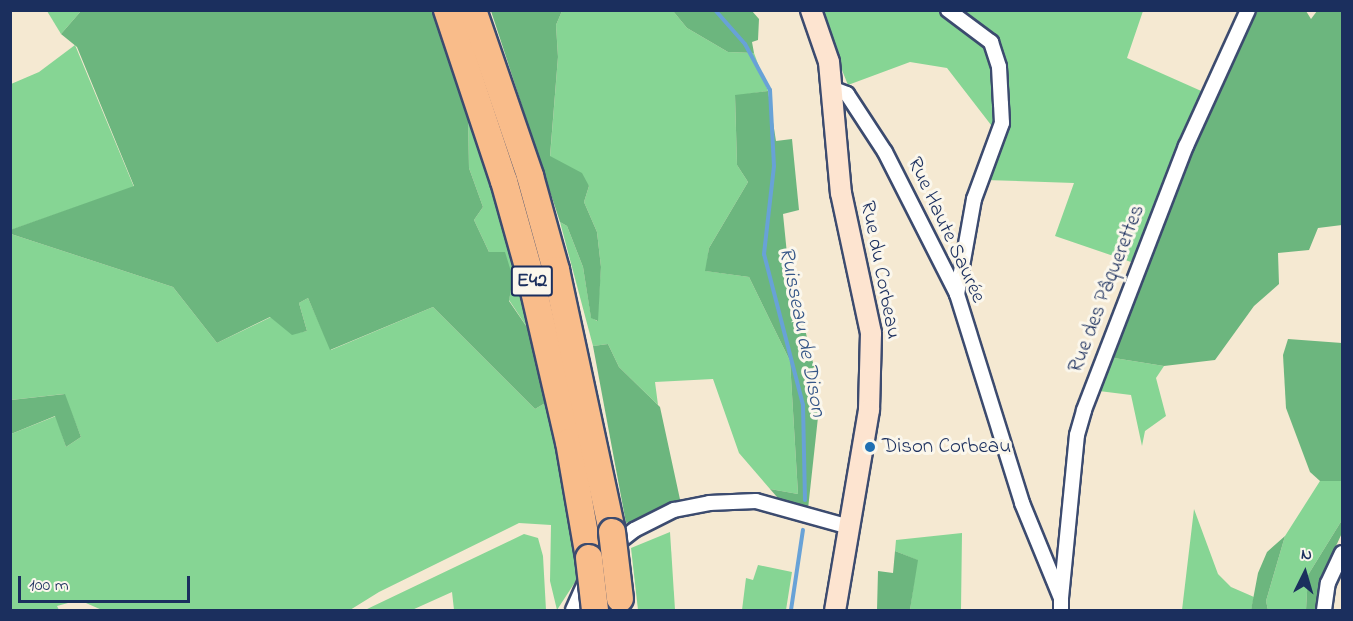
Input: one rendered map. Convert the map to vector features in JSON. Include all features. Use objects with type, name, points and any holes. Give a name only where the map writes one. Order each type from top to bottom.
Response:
[{"type":"highway","name":"E42","points":[[447,10],[504,181],[531,278],[569,442],[589,558],[595,610]]},
{"type":"highway","name":"E42","points":[[473,10],[530,176],[556,270],[612,532],[621,604]]},
{"type":"street","name":"Rue du Corbeau","points":[[811,10],[834,89],[841,193],[872,341],[869,410],[835,610]]},
{"type":"street","points":[[948,10],[991,42],[999,67],[1002,123],[974,199],[957,294]]},
{"type":"street","name":"Rue des Pâquerettes","points":[[1061,604],[1077,435],[1084,410],[1186,146],[1248,10]]},
{"type":"street","name":"Rue Haute Saurée","points":[[834,89],[847,94],[885,152],[957,294],[1022,503],[1061,604]]},
{"type":"street","points":[[573,610],[601,556],[634,530],[674,510],[709,503],[756,501],[850,527]]},
{"type":"street","points":[[1324,610],[1328,583],[1341,559]]},
{"type":"green space","points":[[835,10],[946,11],[986,40],[995,63],[998,134],[947,68],[910,62],[848,85],[819,13]]},
{"type":"green space","points":[[47,11],[81,11],[61,34]]},
{"type":"green space","points":[[81,11],[433,11],[468,116],[469,168],[483,207],[474,220],[489,252],[505,252],[513,278],[509,301],[533,336],[547,402],[535,409],[433,307],[330,350],[308,298],[299,303],[307,331],[292,335],[270,317],[217,343],[173,287],[11,234],[10,230],[134,186],[77,47],[61,34]]},
{"type":"green space","points":[[491,11],[562,11],[556,25],[558,57],[550,156],[582,173],[589,186],[584,202],[597,232],[601,267],[598,321],[591,318],[583,267],[567,226],[560,222]]},
{"type":"green space","points":[[562,11],[673,11],[687,28],[728,52],[754,53],[768,91],[735,96],[737,165],[748,182],[709,248],[706,271],[749,277],[790,361],[798,494],[770,489],[739,453],[713,379],[655,382],[658,405],[619,367],[608,344],[593,346],[560,222],[567,226],[583,267],[591,317],[597,321],[601,267],[597,232],[584,202],[589,186],[550,157],[558,57],[556,25]]},
{"type":"green space","points":[[673,11],[752,11],[759,19],[758,40],[752,42],[754,53],[728,52],[687,28]]},
{"type":"green space","points":[[958,11],[1143,11],[1127,58],[1208,94],[1131,262],[1055,236],[1074,183],[985,180],[1006,133],[999,46]]},
{"type":"green space","points":[[1250,11],[1306,11],[1311,19],[1317,11],[1342,11],[1342,225],[1318,228],[1309,250],[1278,253],[1279,284],[1254,306],[1215,360],[1164,366],[1114,358],[1148,255]]},
{"type":"green space","points":[[75,45],[134,187],[11,230],[11,84],[39,72]]},
{"type":"green space","points":[[768,91],[776,141],[792,139],[799,210],[783,214],[787,254],[815,371],[819,408],[808,509],[784,505],[770,489],[798,494],[790,361],[749,277],[705,271],[709,248],[748,182],[737,165],[735,95]]},
{"type":"green space","points":[[468,116],[521,284],[533,336],[509,300],[513,278],[489,252],[474,220],[483,207],[469,168]]},
{"type":"green space","points":[[11,234],[173,287],[217,343],[271,317],[292,334],[307,331],[299,303],[308,298],[331,350],[433,307],[535,409],[547,402],[579,576],[557,610],[550,581],[551,525],[519,523],[379,592],[350,610],[102,610],[79,600],[57,606],[59,610],[11,610],[11,434],[56,416],[66,447],[81,437],[64,394],[11,400]]},
{"type":"green space","points":[[1288,339],[1342,343],[1342,481],[1320,481],[1310,472],[1286,408],[1283,355]]},
{"type":"green space","points":[[608,344],[619,367],[660,407],[681,504],[626,523],[593,346]]},
{"type":"green space","points":[[1114,358],[1164,366],[1156,378],[1166,416],[1145,431],[1142,446],[1131,395],[1099,391]]},
{"type":"green space","points":[[65,394],[81,437],[66,447],[55,416],[11,434],[11,400]]},
{"type":"green space","points":[[1320,481],[1342,481],[1342,520],[1308,575],[1306,610],[1268,610],[1266,601],[1285,536]]},
{"type":"green space","points":[[1194,509],[1218,574],[1231,587],[1254,597],[1251,610],[1182,610]]},
{"type":"green space","points":[[1342,520],[1342,533],[1319,583],[1319,610],[1306,610],[1308,575]]},
{"type":"green space","points":[[670,532],[675,610],[638,610],[631,548]]},
{"type":"green space","points":[[962,533],[961,610],[910,610],[917,560],[895,551],[896,540]]},
{"type":"green space","points":[[524,534],[538,538],[543,556],[546,610],[454,610],[452,592],[412,610],[365,610]]},
{"type":"green space","points":[[1285,536],[1266,601],[1268,610],[1251,610],[1258,573],[1267,552]]},
{"type":"green space","points":[[895,551],[918,560],[910,610],[877,610],[878,571],[893,573]]},
{"type":"green space","points":[[758,565],[792,572],[786,610],[742,610],[746,578],[753,580]]},
{"type":"waterway","name":"Ruisseau de Dison","points":[[715,10],[745,44],[770,90],[774,166],[764,254],[803,405],[805,500]]},
{"type":"waterway","name":"Ruisseau de Dison","points":[[791,610],[803,530]]},
{"type":"place","name":"Dison Corbeau","points":[[870,447]]}]
